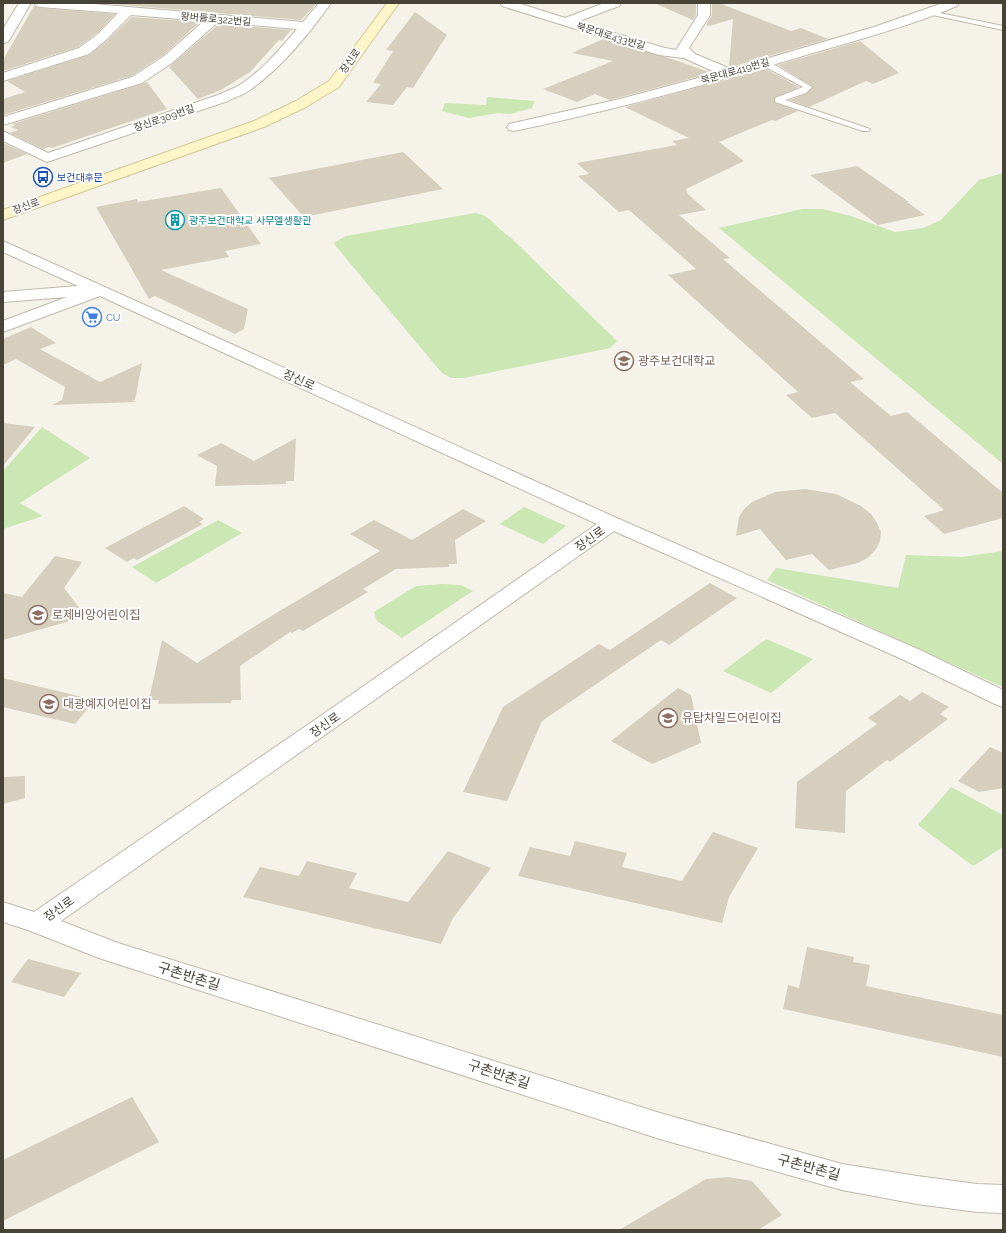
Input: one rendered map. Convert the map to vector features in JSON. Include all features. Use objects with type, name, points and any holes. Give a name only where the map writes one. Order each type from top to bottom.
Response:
[{"type":"main road","name":"장신로","points":[[3,215],[259,124],[301,104],[334,84],[390,5]]},
{"type":"street","points":[[3,39],[25,3]]},
{"type":"street","name":"왕버들로322번길","points":[[40,3],[78,5],[127,12],[305,26]]},
{"type":"street","name":"장신로309번길","points":[[3,135],[47,158],[223,98],[247,86],[262,73],[282,54],[325,3]]},
{"type":"street","points":[[506,3],[565,22]]},
{"type":"street","name":"북문대로433번길","points":[[565,22],[615,3]]},
{"type":"street","points":[[688,55],[682,49],[704,15],[704,3]]},
{"type":"street","name":"북문대로419번길","points":[[514,127],[566,116],[730,73],[930,13],[952,3]]},
{"type":"street","points":[[3,77],[84,51],[102,37],[127,12]]},
{"type":"street","points":[[3,121],[137,80],[155,71],[214,19]]},
{"type":"street","name":"북문대로433번길","points":[[565,22],[664,52],[688,55],[730,73]]},
{"type":"street","name":"장신로","points":[[3,246],[612,523],[38,923]]},
{"type":"street","points":[[3,297],[100,290]]},
{"type":"street","points":[[3,327],[100,290]]},
{"type":"street","points":[[612,523],[912,655],[1003,699]]},
{"type":"street","name":"구촌반촌길","points":[[3,912],[38,923],[109,951],[482,1068],[660,1126],[842,1177],[917,1190],[977,1198],[1003,1199]]},
{"type":"lane","points":[[930,13],[1003,28]]},
{"type":"lane","points":[[765,63],[808,87],[803,91],[778,100],[866,129]]},
{"type":"green space","points":[[487,97],[535,101],[532,108],[510,114],[498,113],[469,118],[442,111],[445,103],[486,105]]},
{"type":"green space","points":[[1003,173],[1003,464],[719,228],[802,209],[823,209],[851,216],[895,232],[923,228],[941,220],[979,180]]},
{"type":"green space","points":[[475,213],[481,214],[490,219],[510,237],[617,341],[610,348],[464,378],[451,378],[442,373],[334,244],[346,236]]},
{"type":"green space","points":[[42,427],[90,458],[20,503],[43,516],[3,529],[3,471]]},
{"type":"green space","points":[[524,507],[566,526],[543,544],[500,524]]},
{"type":"green space","points":[[218,520],[242,533],[156,583],[132,567]]},
{"type":"green space","points":[[1003,551],[1003,687],[767,580],[776,568],[898,588],[906,555],[962,557]]},
{"type":"green space","points":[[442,584],[461,585],[473,591],[402,638],[377,621],[374,612],[416,586]]},
{"type":"green space","points":[[766,639],[813,659],[771,693],[723,671]]},
{"type":"green space","points":[[951,787],[1003,815],[1003,847],[973,866],[918,825]]},
{"type":"building","points":[[100,3],[317,3],[301,20]]},
{"type":"building","points":[[654,3],[696,3],[696,15],[693,20]]},
{"type":"building","points":[[712,3],[719,3],[791,31],[801,28],[828,39],[729,67],[733,19],[709,26],[706,25],[712,15]]},
{"type":"building","points":[[34,6],[40,8],[115,14],[97,33],[78,47],[3,71],[3,60]]},
{"type":"building","points":[[415,12],[447,35],[413,88],[407,87],[393,105],[366,102],[381,84],[373,83],[393,51],[386,50]]},
{"type":"building","points":[[132,17],[200,22],[162,56],[131,76],[3,115],[3,99],[25,92],[7,81],[89,55],[107,41]]},
{"type":"building","points":[[219,24],[291,30],[282,41],[279,40],[250,72],[221,90],[198,99],[169,67]]},
{"type":"building","points":[[603,39],[666,57],[712,73],[610,100],[595,94],[577,102],[543,89],[613,61],[572,53]]},
{"type":"building","points":[[860,41],[899,73],[873,84],[866,81],[809,107],[790,100],[806,94],[813,87],[778,65]]},
{"type":"building","points":[[766,69],[799,87],[774,98],[775,103],[798,111],[719,142],[744,161],[686,189],[688,194],[706,210],[679,215],[730,258],[723,259],[864,379],[850,382],[891,416],[907,412],[1003,493],[1003,518],[944,534],[924,516],[944,510],[835,413],[812,418],[786,395],[798,392],[668,275],[696,269],[629,210],[619,212],[578,176],[589,174],[577,163],[677,145],[672,141],[689,138],[625,107]]},
{"type":"building","points":[[147,82],[167,109],[52,148],[49,147],[43,149],[10,133],[18,130],[11,127],[16,125],[12,124]]},
{"type":"building","points":[[3,143],[27,154],[3,163]]},
{"type":"building","points":[[403,152],[443,189],[304,217],[269,178]]},
{"type":"building","points":[[857,166],[925,215],[878,225],[810,175]]},
{"type":"building","name":"광주보건대학교 사무엘생활관","points":[[221,188],[261,244],[225,251],[229,257],[161,270],[248,309],[244,329],[235,334],[155,296],[149,299],[96,207],[137,199],[138,202]]},
{"type":"building","points":[[31,327],[56,343],[40,349],[100,382],[142,363],[135,400],[132,400],[136,402],[52,405],[62,400],[65,387],[16,359],[3,365],[3,339]]},
{"type":"building","points":[[3,423],[35,427],[3,466]]},
{"type":"building","points":[[296,438],[294,481],[286,481],[286,484],[215,486],[217,466],[197,455],[221,443],[254,461]]},
{"type":"building","points":[[805,489],[836,494],[861,506],[871,514],[881,532],[880,541],[876,549],[869,557],[858,563],[829,570],[812,554],[786,560],[760,529],[736,536],[739,517],[744,509],[752,502],[775,492]]},
{"type":"building","points":[[184,506],[204,519],[199,522],[203,524],[137,560],[134,558],[127,562],[105,548]]},
{"type":"building","points":[[463,509],[486,521],[455,540],[457,564],[449,564],[449,567],[396,569],[363,589],[368,592],[303,631],[299,629],[292,633],[290,632],[240,666],[241,700],[232,700],[231,703],[158,704],[159,700],[149,700],[162,640],[197,663],[268,618],[380,551],[350,534],[374,520],[412,540]]},
{"type":"building","points":[[55,556],[82,562],[64,588],[84,614],[75,616],[77,619],[3,640],[3,593],[22,597]]},
{"type":"building","points":[[710,583],[737,598],[669,645],[661,640],[542,721],[507,801],[463,792],[503,707],[599,644],[610,650]]},
{"type":"building","points":[[3,678],[95,700],[75,724],[3,707]]},
{"type":"building","name":"유탑차일드어린이집","points":[[678,688],[691,695],[701,743],[652,764],[611,741]]},
{"type":"building","points":[[922,692],[949,707],[940,714],[948,719],[890,762],[887,760],[846,791],[845,833],[795,828],[797,782],[877,724],[868,718],[900,695],[910,701]]},
{"type":"building","points":[[990,747],[1003,753],[1003,788],[979,792],[958,781]]},
{"type":"building","points":[[25,776],[25,798],[3,804],[3,777]]},
{"type":"building","points":[[713,832],[758,848],[729,897],[722,923],[518,876],[530,847],[570,856],[575,841],[627,853],[622,867],[682,881]]},
{"type":"building","points":[[448,851],[491,868],[453,918],[441,944],[243,897],[260,867],[299,876],[307,861],[357,873],[349,888],[408,902]]},
{"type":"building","points":[[807,947],[854,957],[853,962],[870,965],[866,986],[1003,1015],[1003,1057],[783,1009],[788,985],[799,988]]},
{"type":"building","points":[[28,959],[81,973],[64,997],[11,982]]},
{"type":"building","points":[[132,1097],[159,1142],[3,1221],[3,1160]]},
{"type":"building","points":[[728,1177],[752,1181],[782,1215],[758,1230],[619,1230],[706,1179]]},
{"type":"place","name":"보건대후문","points":[[43,177]]},
{"type":"place","name":"광주보건대학교 사무엘생활관","points":[[175,220]]},
{"type":"place","name":"CU","points":[[92,317]]},
{"type":"place","name":"광주보건대학교","points":[[624,361]]},
{"type":"place","name":"로제비앙어린이집","points":[[38,615]]},
{"type":"place","name":"대광예지어린이집","points":[[49,704]]},
{"type":"place","name":"유탑차일드어린이집","points":[[668,718]]}]
